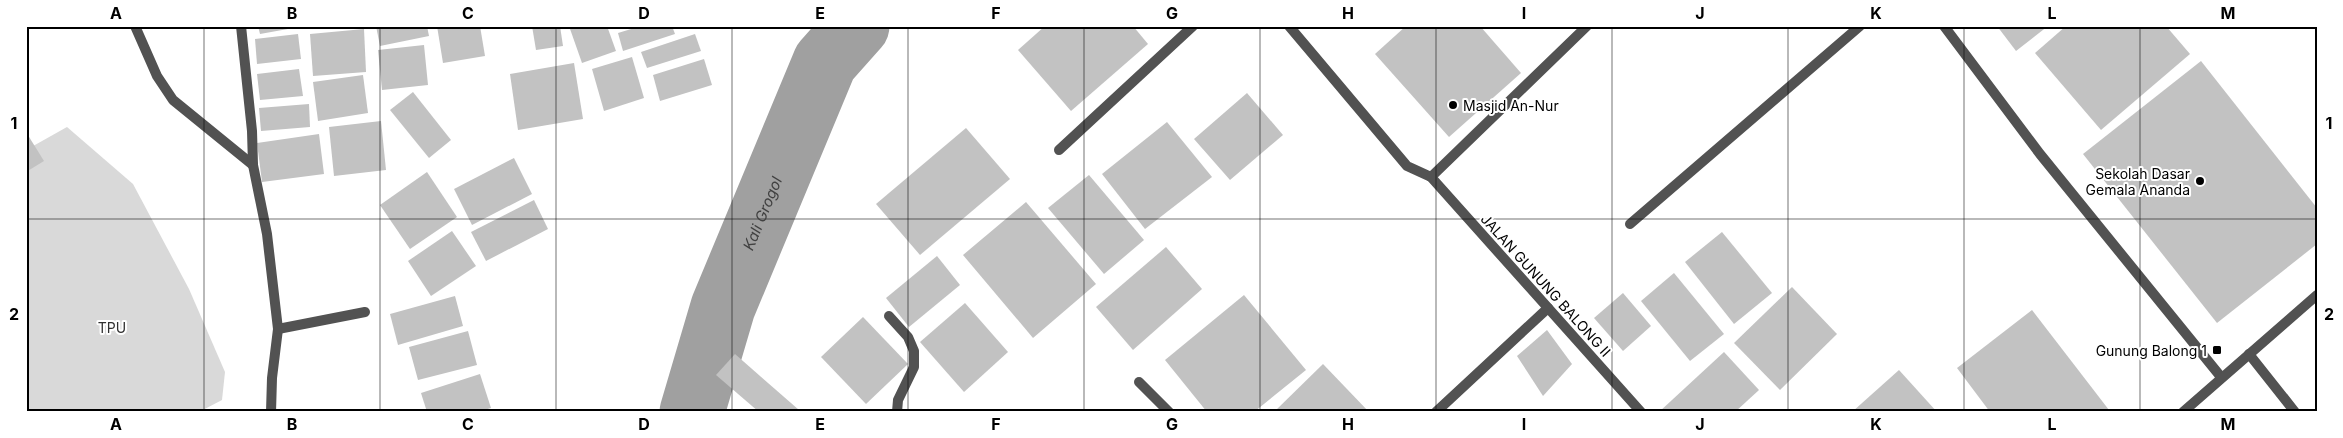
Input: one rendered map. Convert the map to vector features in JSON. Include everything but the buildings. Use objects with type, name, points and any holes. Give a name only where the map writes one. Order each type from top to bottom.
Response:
[{"type":"street","points":[[135,26],[157,76],[173,100],[253,165]]},
{"type":"street","points":[[241,26],[252,131],[253,165],[267,234],[278,329],[272,378],[271,412]]},
{"type":"street","points":[[1059,150],[1193,26]]},
{"type":"street","name":"JALAN GUNUNG BALONG II","points":[[1289,26],[1407,166],[1431,176],[1641,412]]},
{"type":"street","points":[[1431,176],[1586,26]]},
{"type":"street","points":[[1630,224],[1860,26]]},
{"type":"street","points":[[1944,26],[2040,154],[2220,378]]},
{"type":"street","points":[[2183,412],[2317,295]]},
{"type":"street","points":[[1436,412],[1548,308]]},
{"type":"street","points":[[278,329],[365,312]]},
{"type":"street","points":[[889,316],[908,337],[914,351],[914,367],[898,400],[897,412]]},
{"type":"street","points":[[2249,354],[2295,412]]},
{"type":"street","points":[[1139,382],[1169,412]]},
{"type":"green space","name":"TPU","points":[[67,127],[133,184],[189,289],[225,372],[222,400],[199,412],[26,412],[26,150]]},
{"type":"waterway","name":"Kali Grogol","points":[[692,412],[723,307],[825,62],[857,26]]},
{"type":"place","name":"Masjid An-Nur","points":[[1453,105]]},
{"type":"place","name":"Sekolah Dasar Gemala Ananda","points":[[2200,181]]},
{"type":"place","name":"Gunung Balong 1","points":[[2217,350]]}]
